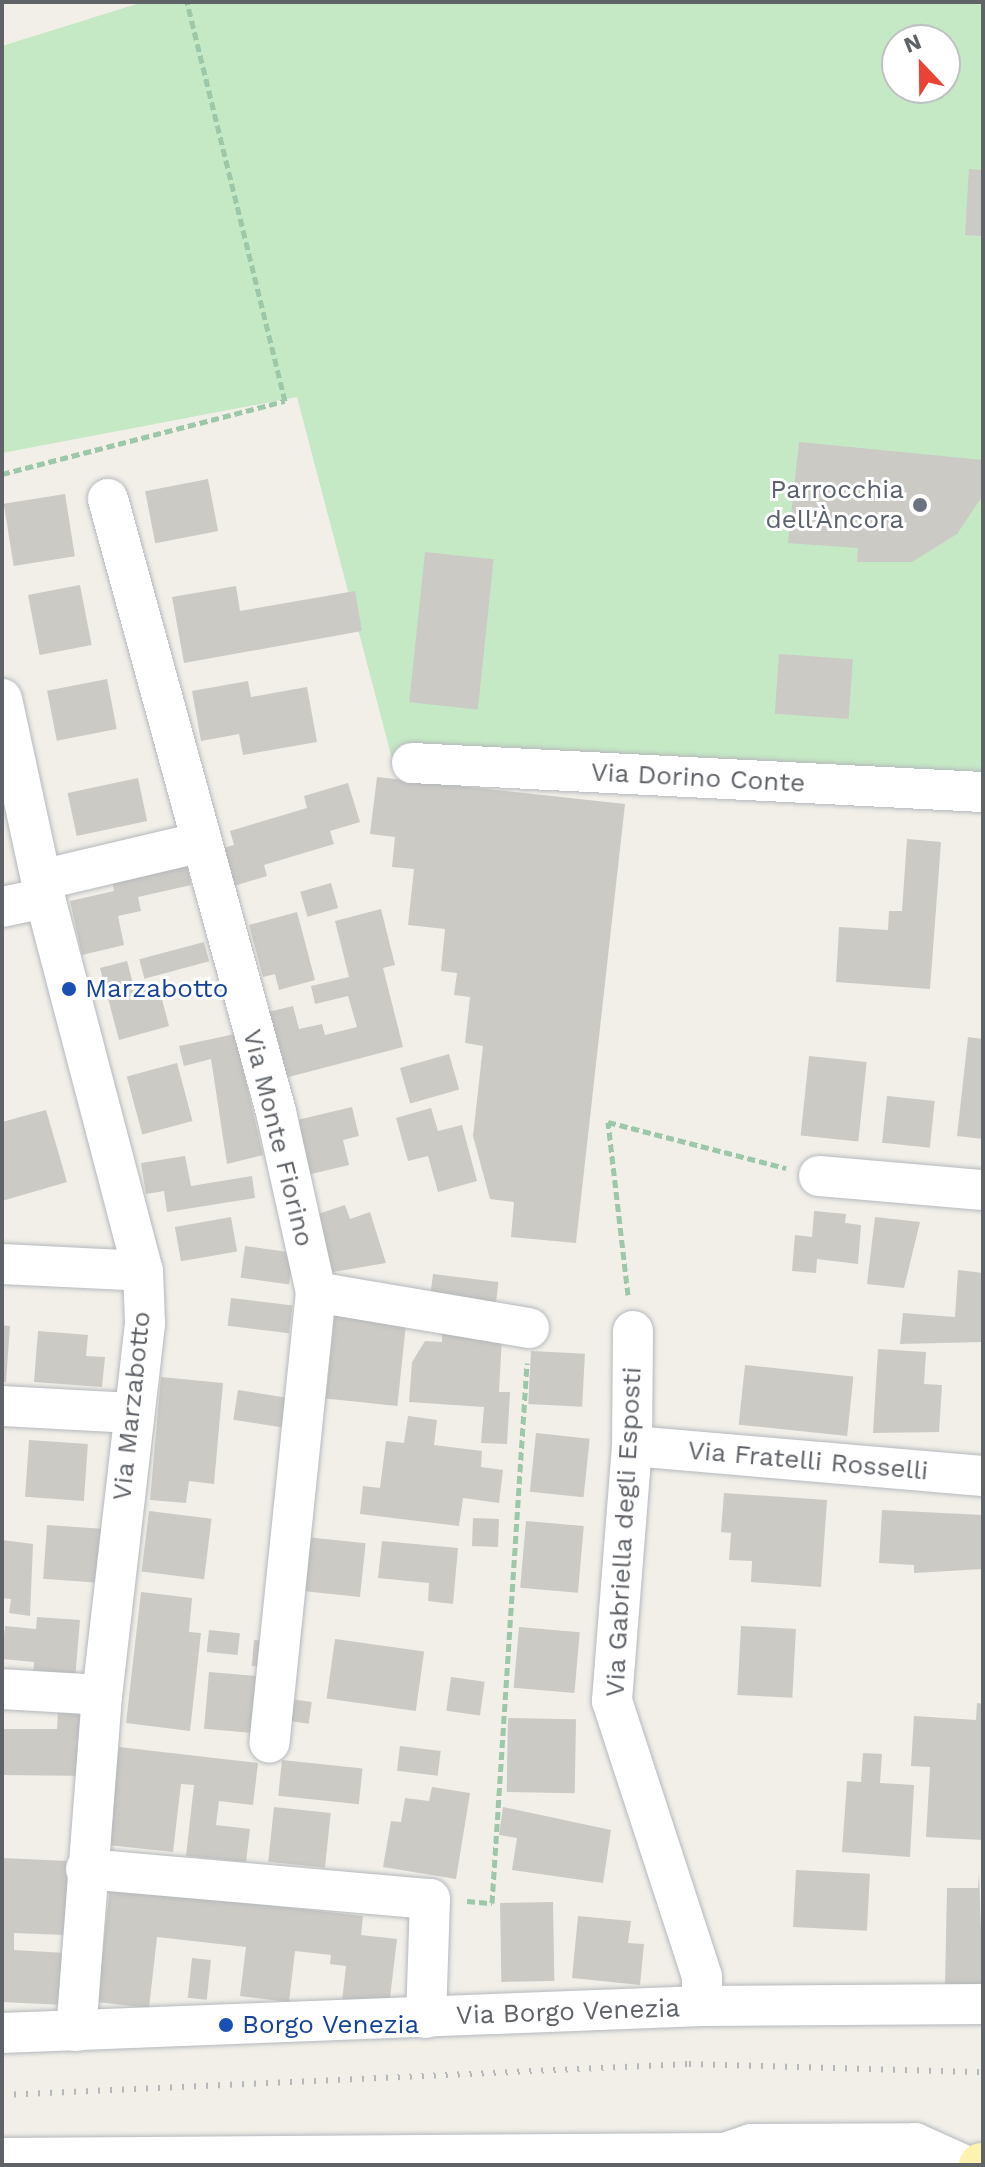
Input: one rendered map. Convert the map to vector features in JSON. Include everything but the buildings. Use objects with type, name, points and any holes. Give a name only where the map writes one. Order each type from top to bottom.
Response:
[{"type":"street","name":"Via Monte Fiorino","points":[[108,499],[197,843],[276,1112],[316,1292],[269,1743]]},
{"type":"street","name":"Via Marzabotto","points":[[2,699],[43,889],[143,1271],[145,1324],[131,1413],[102,1695],[86,1869],[76,2031]]},
{"type":"street","name":"Via Dorino Conte","points":[[412,763],[983,792]]},
{"type":"street","points":[[2,907],[43,889],[197,843]]},
{"type":"street","points":[[819,1176],[983,1190]]},
{"type":"street","points":[[2,1264],[143,1271]]},
{"type":"street","points":[[316,1292],[529,1328]]},
{"type":"street","name":"Via Gabriella degli Esposti","points":[[633,1331],[632,1446],[612,1701],[702,1977],[702,2006]]},
{"type":"street","points":[[2,1406],[131,1413]]},
{"type":"street","name":"Via Fratelli Rosselli","points":[[632,1446],[983,1476]]},
{"type":"street","points":[[2,1689],[102,1695]]},
{"type":"street","points":[[86,1869],[430,1899],[426,2018]]},
{"type":"street","name":"Via Borgo Venezia","points":[[2,2033],[702,2006],[983,2004]]},
{"type":"street","name":"Via Borgo Venezia","points":[[702,2006],[715,2024],[983,2024]]},
{"type":"street","points":[[2,2158],[734,2159],[751,2144],[915,2143],[964,2165]]},
{"type":"path","points":[[2,474],[285,401],[187,2]]},
{"type":"path","points":[[633,1331],[608,1122],[819,1176]]},
{"type":"path","points":[[430,1899],[492,1903],[529,1328]]},
{"type":"green space","points":[[143,2],[983,2],[983,793],[395,770],[297,397],[2,453],[2,46]]},
{"type":"railway","points":[[2,2095],[689,2064],[983,2072]]},
{"type":"place","name":"Parrocchia dell'Àncora","points":[[920,505]]},
{"type":"place","name":"Marzabotto","points":[[69,989]]},
{"type":"place","name":"Borgo Venezia","points":[[226,2025]]}]
